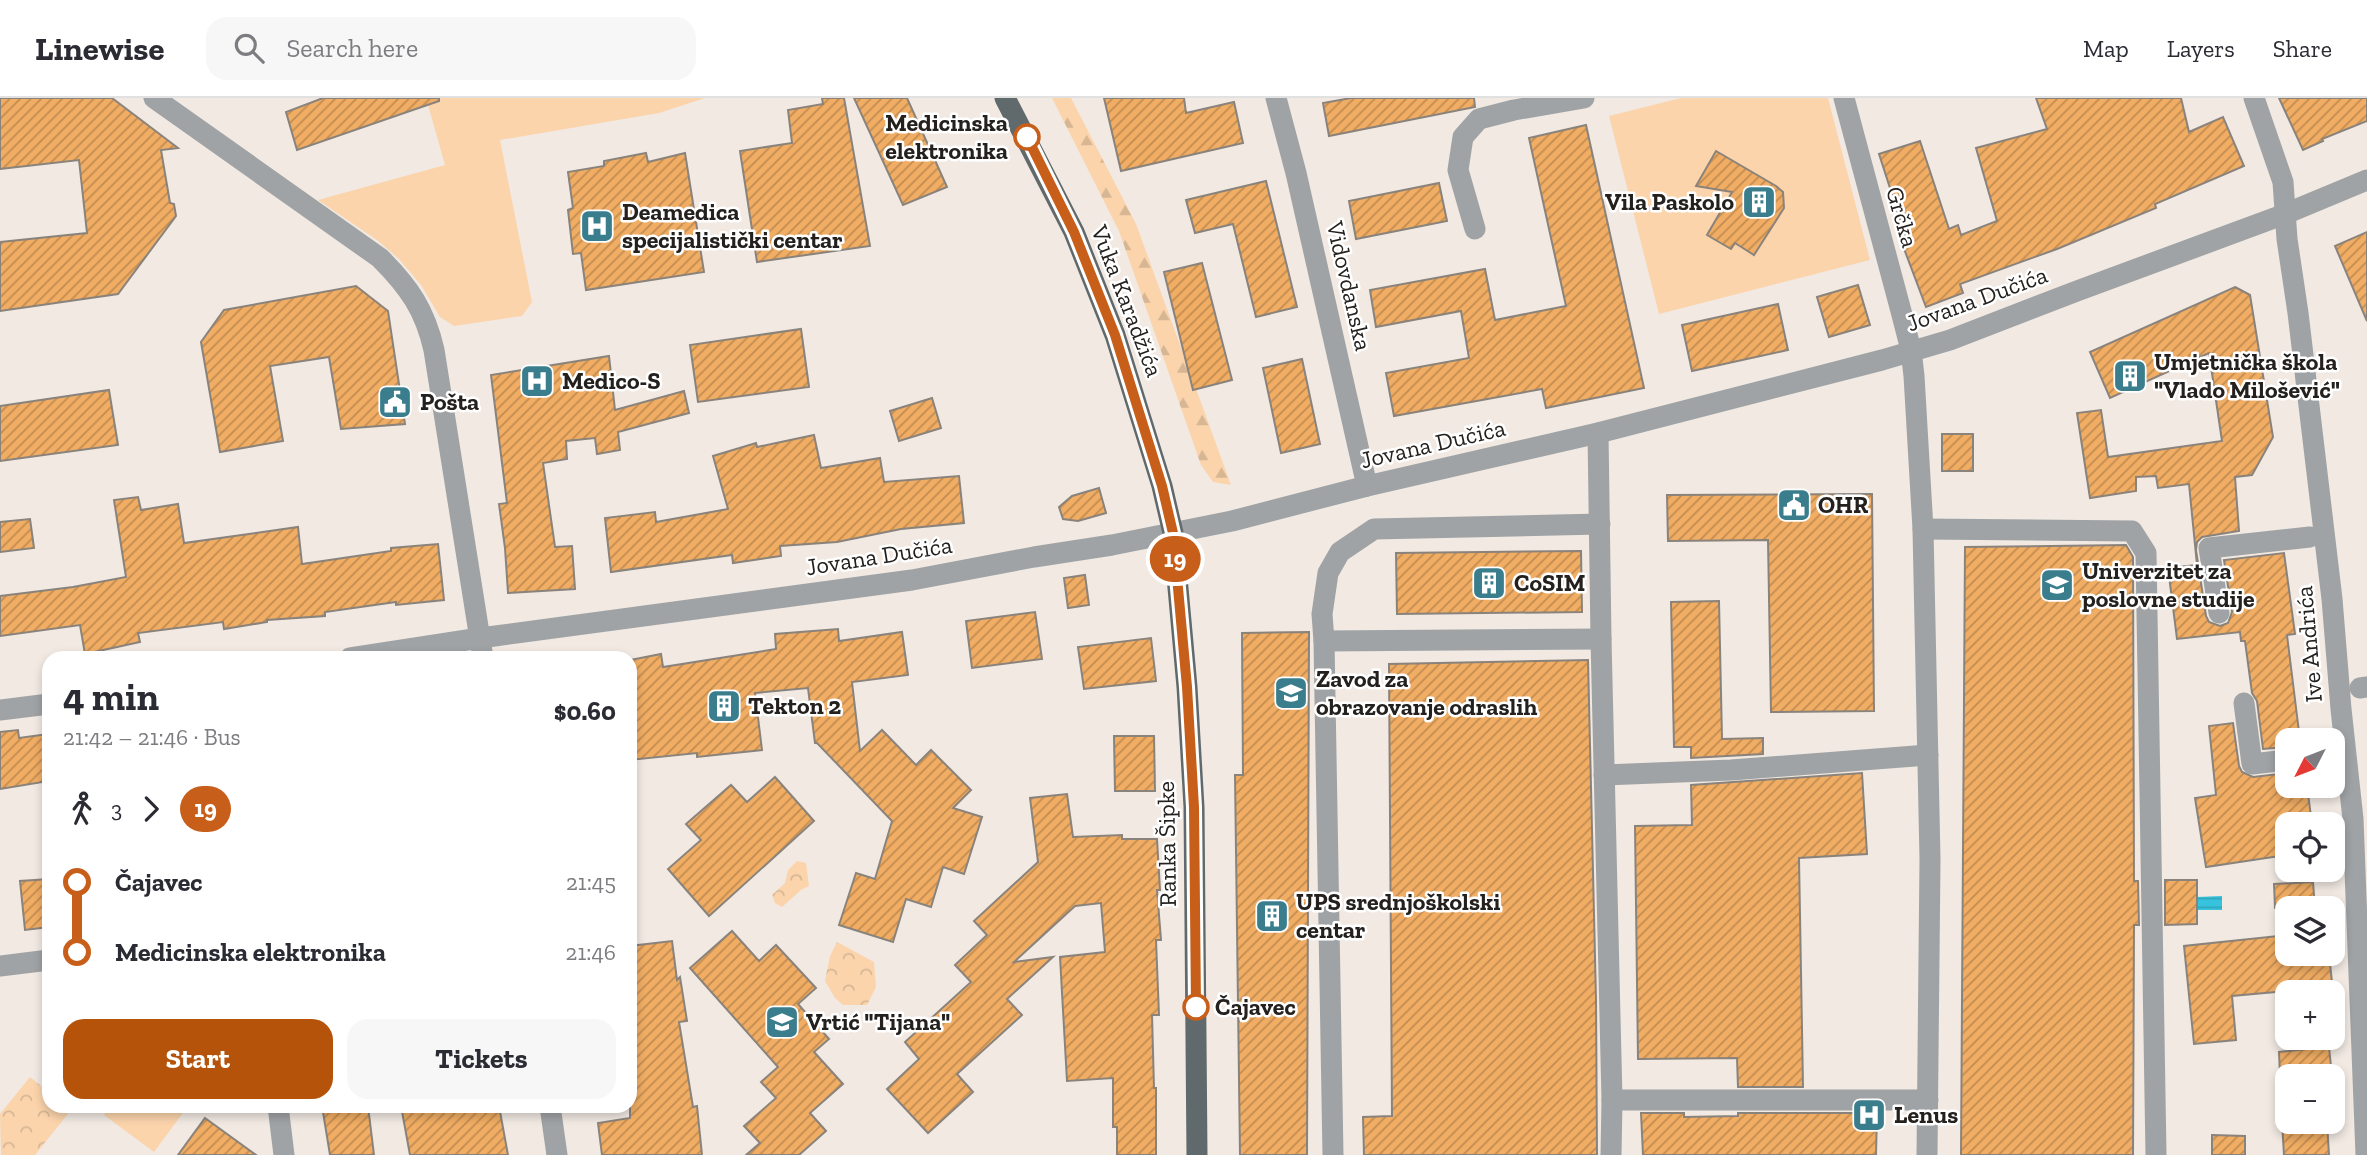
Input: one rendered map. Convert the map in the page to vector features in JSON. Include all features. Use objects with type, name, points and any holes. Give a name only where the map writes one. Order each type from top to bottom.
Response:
[{"type":"main road","name":"Vuka Karadžića","points":[[1005,98],[1074,232],[1115,335],[1141,413],[1173,533]]},
{"type":"main road","name":"Ranka Šipke","points":[[1173,533],[1187,687],[1194,807],[1197,1155]]},
{"type":"street","name":"Vidovdanska","points":[[1276,98],[1299,186],[1367,486]]},
{"type":"street","points":[[1475,229],[1458,170],[1463,137],[1479,119],[1584,98]]},
{"type":"street","name":"Grčka","points":[[1844,98],[1911,350],[1923,529],[1928,755],[1930,859],[1927,1155]]},
{"type":"street","name":"Ive Andrića","points":[[2254,98],[2283,182],[2332,599],[2341,709],[2360,818],[2366,1155]]},
{"type":"street","points":[[162,101],[380,258],[418,303],[434,351],[481,648]]},
{"type":"street","name":"Jovana Dučića","points":[[442,651],[481,648],[912,580],[1173,533],[1598,433],[1950,340],[2285,214],[2367,180]]},
{"type":"street","points":[[1598,433],[1611,1155]]},
{"type":"street","points":[[1333,1155],[1322,606],[1328,573],[1340,552],[1374,529],[1600,524]]},
{"type":"street","points":[[1923,529],[2132,531],[2146,553],[2156,1155]]},
{"type":"street","points":[[2219,613],[2209,548],[2310,537]]},
{"type":"street","points":[[1324,641],[1601,639]]},
{"type":"street","points":[[2244,703],[2252,764],[2275,761]]},
{"type":"street","points":[[0,710],[42,705]]},
{"type":"street","points":[[1604,775],[1731,770],[1928,755]]},
{"type":"street","points":[[0,966],[42,961]]},
{"type":"street","points":[[1612,1100],[1928,1100]]},
{"type":"street","points":[[279,1113],[284,1155]]},
{"type":"street","points":[[551,1113],[557,1155]]},
{"type":"green space","points":[[426,98],[705,98],[659,113],[500,140],[532,302],[522,316],[454,326],[440,317],[421,285],[399,259],[377,240],[318,200],[445,165]]},
{"type":"green space","points":[[1052,98],[1071,98],[1136,224],[1231,485],[1213,482],[1201,465],[1119,231]]},
{"type":"green space","points":[[1681,98],[1828,98],[1870,260],[1659,314],[1609,116]]},
{"type":"green space","points":[[797,861],[806,863],[809,886],[782,907],[775,903],[772,895],[785,883],[788,870]]},
{"type":"green space","points":[[837,942],[874,962],[876,987],[867,1005],[843,1005],[835,998],[825,981],[830,956]]},
{"type":"green space","points":[[30,1077],[42,1086],[42,1113],[69,1113],[35,1155],[1,1155],[0,1114]]},
{"type":"green space","points":[[106,1113],[183,1113],[154,1152],[104,1115]]},
{"type":"water","points":[[2222,896],[2222,910],[2197,910],[2197,897]]},
{"type":"building","points":[[0,98],[112,98],[178,148],[161,150],[170,203],[174,204],[176,216],[118,294],[0,311],[0,242],[87,233],[79,160],[0,169]]},
{"type":"building","points":[[323,98],[439,98],[439,101],[297,150],[286,112]]},
{"type":"building","points":[[822,98],[844,98],[870,246],[757,262],[740,151],[792,143],[788,110],[823,104]]},
{"type":"building","name":"Medicinska elektronika","points":[[854,98],[907,98],[947,187],[903,205]]},
{"type":"building","points":[[1104,98],[1184,98],[1186,113],[1234,102],[1243,143],[1121,171]]},
{"type":"building","points":[[1351,98],[1474,98],[1475,107],[1329,136],[1323,103]]},
{"type":"building","points":[[2036,98],[2181,98],[2189,132],[2223,117],[2244,166],[2155,204],[2156,208],[2057,249],[1960,284],[1963,293],[1926,307],[1903,246],[1908,244],[1879,154],[1920,141],[1949,229],[1958,225],[1961,235],[1997,221],[1976,148],[2047,129]]},
{"type":"building","points":[[2279,98],[2367,98],[2367,121],[2322,139],[2323,141],[2303,150]]},
{"type":"building","points":[[1586,125],[1644,388],[1546,408],[1542,389],[1394,416],[1386,373],[1469,358],[1461,311],[1376,327],[1370,290],[1485,269],[1495,320],[1566,306],[1529,138]]},
{"type":"building","name":"Vila Paskolo","points":[[1716,151],[1783,192],[1784,208],[1754,255],[1735,243],[1731,249],[1707,235],[1732,192],[1696,186]]},
{"type":"building","name":"Deamedica specijalistički centar","points":[[646,153],[648,162],[685,153],[704,272],[586,290],[581,253],[573,254],[568,210],[573,208],[568,172],[604,166],[604,161]]},
{"type":"building","points":[[1266,181],[1297,307],[1256,317],[1233,224],[1195,233],[1186,200]]},
{"type":"building","points":[[1439,183],[1447,221],[1356,239],[1349,201]]},
{"type":"building","points":[[2367,232],[2367,321],[2335,246]]},
{"type":"building","points":[[1202,263],[1232,380],[1193,390],[1164,272]]},
{"type":"building","points":[[1858,285],[1870,325],[1829,337],[1817,297]]},
{"type":"building","points":[[356,286],[388,311],[405,424],[341,429],[329,357],[270,366],[283,441],[220,452],[201,342],[224,310]]},
{"type":"building","points":[[2235,287],[2250,295],[2273,437],[2252,475],[2235,477],[2239,531],[2202,537],[2197,542],[2196,550],[2206,616],[2209,622],[2220,626],[2228,623],[2232,612],[2224,560],[2284,553],[2295,634],[2287,635],[2299,728],[2275,728],[2275,748],[2263,749],[2257,701],[2252,693],[2245,641],[2241,641],[2240,632],[2177,639],[2168,568],[2197,565],[2189,484],[2158,488],[2156,476],[2136,477],[2136,491],[2090,498],[2077,413],[2101,410],[2108,457],[2222,441],[2209,353],[2110,398],[2090,352]]},
{"type":"building","points":[[1778,304],[1788,350],[1692,371],[1682,325]]},
{"type":"building","points":[[801,329],[809,387],[698,402],[690,345]]},
{"type":"building","points":[[609,356],[615,410],[684,391],[689,413],[618,432],[620,450],[597,454],[595,438],[566,441],[567,459],[543,463],[555,547],[572,546],[575,589],[508,593],[499,504],[507,503],[491,375]]},
{"type":"building","points":[[1302,359],[1320,444],[1281,453],[1263,368]]},
{"type":"building","points":[[109,390],[118,445],[0,461],[0,406]]},
{"type":"building","points":[[932,398],[941,428],[899,441],[890,411]]},
{"type":"building","points":[[1942,434],[1973,434],[1973,471],[1942,471]]},
{"type":"building","points":[[814,435],[821,468],[880,458],[884,482],[959,476],[964,523],[901,529],[837,542],[780,546],[781,556],[733,563],[732,555],[611,572],[605,518],[655,512],[656,522],[728,509],[713,456],[756,443],[757,447]]},
{"type":"building","points":[[1099,488],[1106,513],[1078,521],[1063,519],[1059,507],[1072,496]]},
{"type":"building","points":[[1872,494],[1874,711],[1771,712],[1768,540],[1668,541],[1667,495]]},
{"type":"building","points":[[138,497],[141,510],[178,504],[184,543],[298,527],[302,564],[391,551],[391,548],[438,544],[444,600],[396,605],[396,602],[325,612],[325,616],[267,620],[224,629],[223,622],[138,633],[140,642],[99,651],[84,651],[80,625],[0,636],[0,596],[126,577],[114,500]]},
{"type":"building","points":[[30,519],[34,548],[0,552],[0,522]]},
{"type":"building","points":[[2126,545],[2133,557],[2134,881],[2138,881],[2139,925],[2134,925],[2133,1155],[1961,1155],[1965,547]]},
{"type":"building","name":"CoSIM","points":[[1581,551],[1582,612],[1397,614],[1396,553]]},
{"type":"building","points":[[1085,575],[1089,605],[1068,608],[1064,578]]},
{"type":"building","points":[[1719,601],[1722,739],[1763,738],[1763,754],[1691,758],[1691,747],[1674,747],[1671,602]]},
{"type":"building","points":[[1035,612],[1042,659],[972,668],[966,621]]},
{"type":"building","points":[[838,629],[839,641],[902,632],[908,675],[852,682],[860,751],[882,730],[916,765],[931,750],[971,790],[953,808],[982,817],[964,874],[943,867],[931,907],[906,899],[893,942],[839,925],[856,873],[875,879],[892,821],[815,743],[808,688],[755,693],[762,750],[697,757],[697,753],[637,759],[637,659],[661,654],[663,667],[776,649],[775,634]]},
{"type":"building","name":"UPS srednjoškolski centar","points":[[1309,632],[1307,1155],[1240,1155],[1235,775],[1243,775],[1242,633]]},
{"type":"building","points":[[1151,638],[1156,681],[1084,689],[1078,647]]},
{"type":"building","points":[[1588,660],[1597,1155],[1364,1155],[1363,1117],[1392,1116],[1389,664]]},
{"type":"building","points":[[2233,723],[2242,772],[2253,777],[2275,774],[2275,798],[2309,798],[2310,812],[2275,812],[2275,857],[2206,867],[2195,798],[2216,795],[2209,726]]},
{"type":"building","points":[[18,730],[19,738],[42,735],[42,782],[0,789],[0,732]]},
{"type":"building","points":[[1114,736],[1154,736],[1155,791],[1115,791]]},
{"type":"building","points":[[1862,773],[1867,854],[1799,858],[1803,1087],[1738,1087],[1737,1058],[1638,1059],[1635,826],[1692,825],[1691,785]]},
{"type":"building","points":[[775,777],[814,821],[709,916],[668,869],[701,840],[686,824],[731,785],[747,802]]},
{"type":"building","points":[[1067,794],[1073,837],[1122,835],[1122,839],[1157,839],[1161,940],[1156,940],[1159,1015],[1152,1015],[1156,1155],[1117,1155],[1117,1127],[1113,1127],[1113,1078],[1067,1081],[1060,957],[1105,952],[1101,903],[1075,906],[1014,962],[1053,957],[1007,999],[1022,1015],[957,1074],[973,1092],[928,1133],[887,1089],[919,1059],[905,1042],[971,982],[955,965],[987,935],[974,921],[1038,862],[1030,798]]},
{"type":"building","points":[[42,879],[42,928],[25,930],[20,881]]},
{"type":"building","points":[[2165,880],[2197,880],[2197,924],[2165,925]]},
{"type":"building","points":[[2313,882],[2314,896],[2275,896],[2275,908],[2274,884]]},
{"type":"building","points":[[732,931],[759,961],[776,945],[816,988],[798,1004],[829,1039],[814,1052],[843,1084],[810,1113],[826,1131],[799,1155],[746,1155],[760,1143],[744,1126],[776,1098],[761,1082],[778,1067],[690,968]]},
{"type":"building","points":[[2275,936],[2275,966],[2330,966],[2332,980],[2275,980],[2275,992],[2232,996],[2236,1040],[2194,1044],[2184,946]]},
{"type":"building","points":[[672,941],[677,980],[680,977],[687,1021],[679,1022],[693,1107],[697,1106],[702,1155],[602,1155],[598,1123],[630,1118],[630,1113],[637,1113],[637,945]]},
{"type":"building","points":[[2329,1050],[2331,1064],[2280,1064],[2279,1052]]},
{"type":"building","points":[[323,1113],[369,1113],[374,1155],[330,1155]]},
{"type":"building","points":[[402,1113],[500,1113],[508,1155],[410,1155]]},
{"type":"building","points":[[1641,1113],[1684,1113],[1684,1117],[1738,1116],[1738,1113],[1877,1113],[1876,1155],[1643,1155]]},
{"type":"building","points":[[205,1118],[256,1155],[178,1155]]},
{"type":"building","points":[[2283,1134],[2328,1134],[2329,1155],[2284,1155]]},
{"type":"building","points":[[2212,1135],[2245,1136],[2245,1155],[2212,1155]]},
{"type":"bus line","name":"19","points":[[1027,137],[1074,232],[1115,335],[1137,400],[1173,533],[1187,687],[1194,807],[1196,1007]]},
{"type":"place","name":"Medicinska elektronika","points":[[1027,137]]},
{"type":"place","name":"Vila Paskolo","points":[[1759,202]]},
{"type":"place","name":"Deamedica specijalistički centar","points":[[597,226]]},
{"type":"place","name":"Umjetnička škola \"Vlado Milošević\"","points":[[2130,376]]},
{"type":"place","name":"Medico-S","points":[[537,381]]},
{"type":"place","name":"Pošta","points":[[395,402]]},
{"type":"place","name":"OHR","points":[[1794,505]]},
{"type":"place","name":"CoSIM","points":[[1489,583]]},
{"type":"place","name":"Univerzitet za poslovne studije","points":[[2057,585]]},
{"type":"place","name":"Zavod za obrazovanje odraslih","points":[[1291,693]]},
{"type":"place","name":"Tekton 2","points":[[724,706]]},
{"type":"place","name":"UPS srednjoškolski centar","points":[[1272,916]]},
{"type":"place","name":"Čajavec","points":[[1196,1007]]},
{"type":"place","name":"Vrtić \"Tijana\"","points":[[782,1022]]},
{"type":"place","name":"Lenus","points":[[1869,1115]]}]
